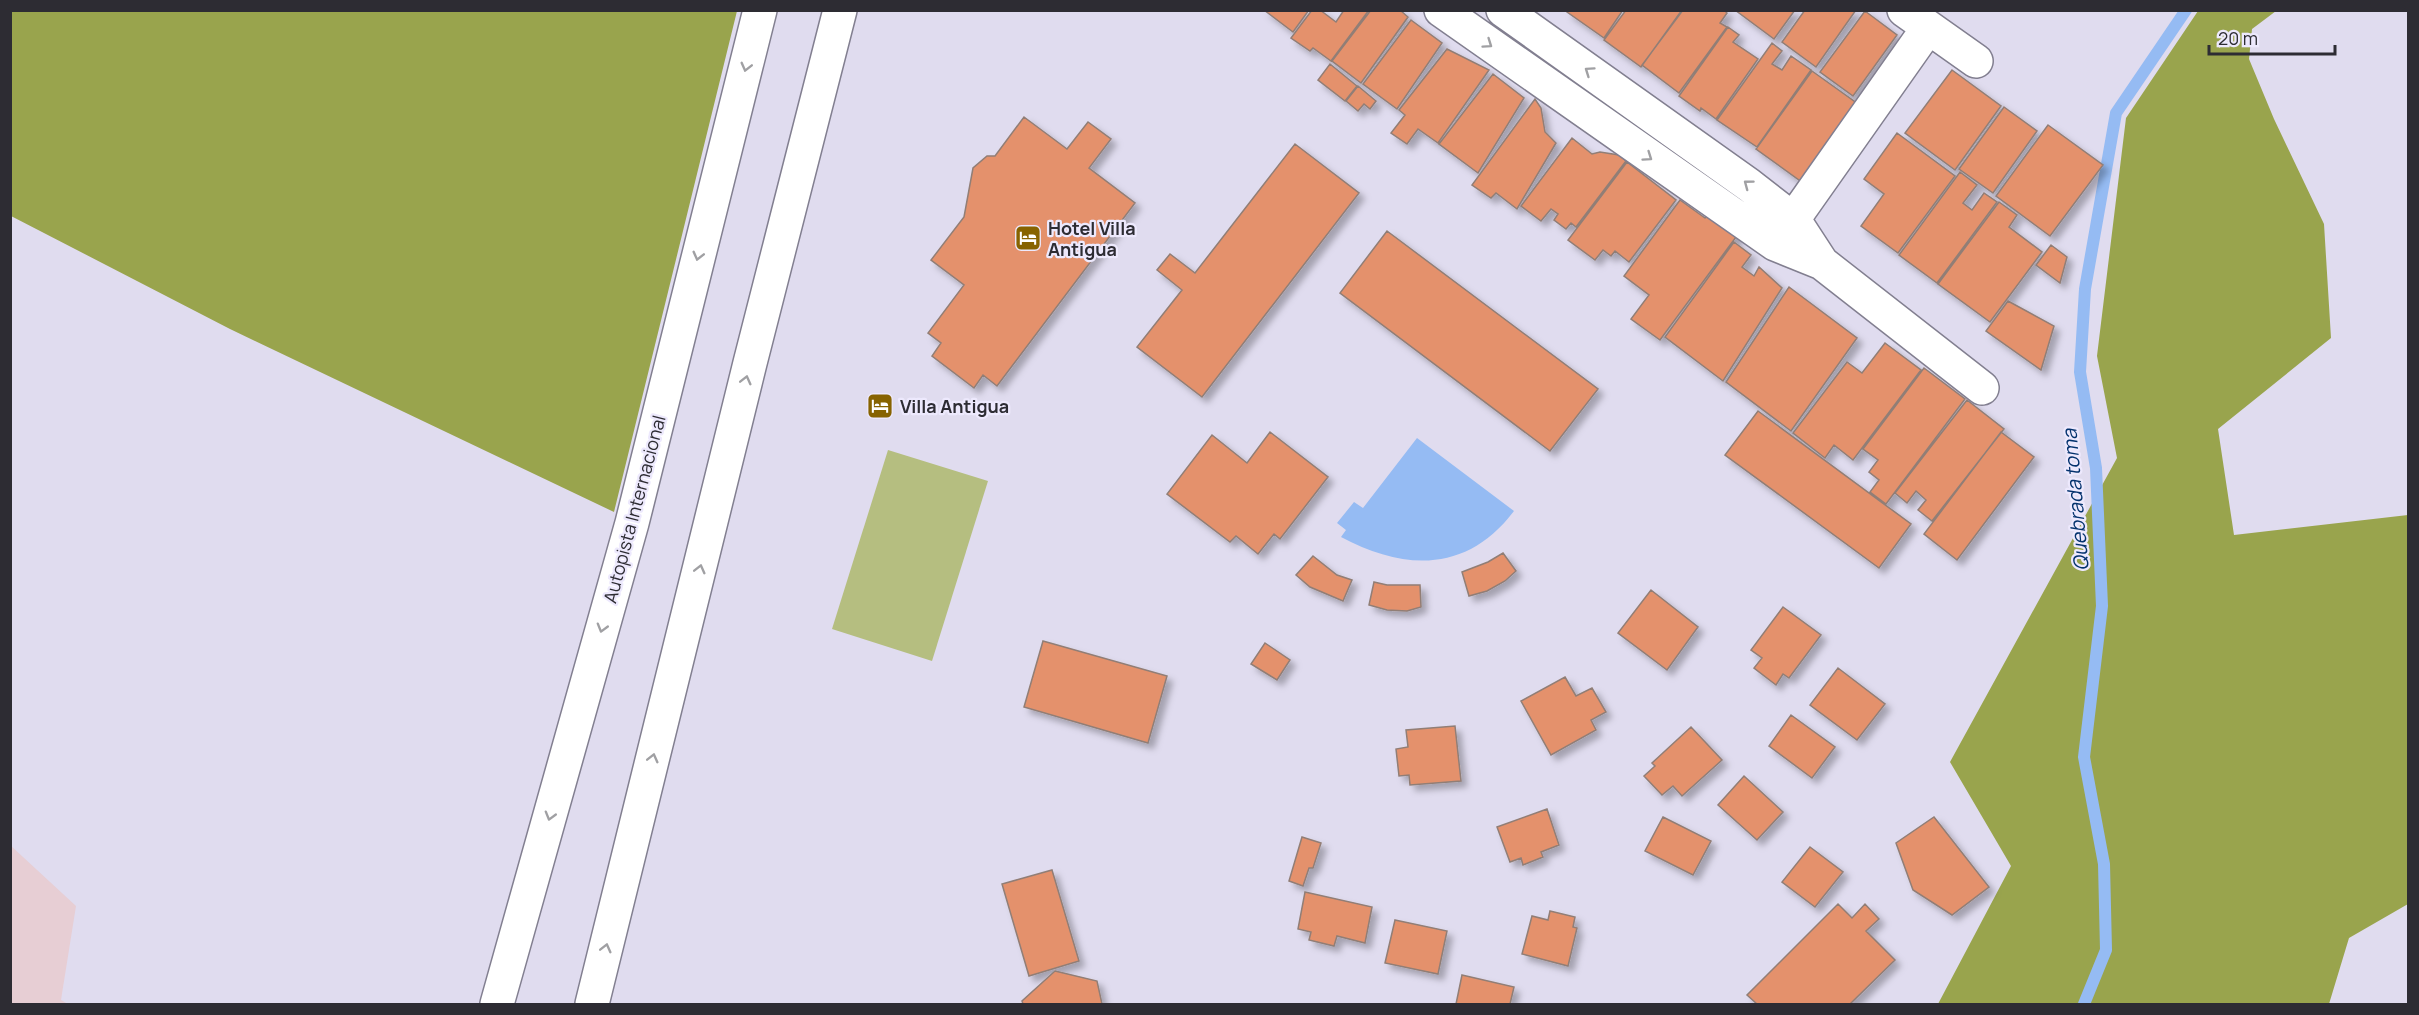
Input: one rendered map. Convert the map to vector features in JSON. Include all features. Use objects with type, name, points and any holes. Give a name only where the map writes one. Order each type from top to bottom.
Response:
[{"type":"main road","name":"Autopista Internacional","points":[[497,1005],[632,523],[760,10]]},
{"type":"main road","points":[[592,1005],[750,363],[840,10]]},
{"type":"main road","points":[[1441,10],[1785,232],[1982,388]]},
{"type":"main road","points":[[1503,10],[1749,185],[1785,232]]},
{"type":"main road","points":[[1785,232],[1916,19],[1976,61]]},
{"type":"shaded area","points":[[10,845],[76,906],[61,1000],[68,1004],[11,1004]]},
{"type":"green space","points":[[11,10],[737,11],[614,512],[230,329],[11,216]]},
{"type":"green space","points":[[2198,11],[2276,11],[2252,29],[2249,59],[2274,119],[2324,224],[2331,338],[2218,429],[2234,535],[2408,515],[2408,904],[2349,938],[2329,1004],[1938,1004],[2011,866],[1950,762],[2117,458],[2097,356],[2126,118]]},
{"type":"green space","points":[[888,450],[988,481],[932,661],[832,629]]},
{"type":"water","points":[[1417,438],[1514,511],[1496,531],[1476,546],[1455,555],[1434,560],[1411,560],[1388,556],[1341,537],[1346,530],[1337,523],[1354,502],[1363,508]]},
{"type":"building","points":[[1264,10],[1309,10],[1293,32]]},
{"type":"building","points":[[1312,10],[1320,10],[1336,22],[1344,10],[1369,10],[1331,61],[1313,48],[1310,51],[1291,38]]},
{"type":"building","points":[[1371,10],[1400,10],[1408,17],[1361,83],[1332,61]]},
{"type":"building","points":[[1568,10],[1623,10],[1604,38],[1567,12]]},
{"type":"building","points":[[1626,10],[1682,10],[1641,67],[1604,40]]},
{"type":"building","points":[[1683,10],[1724,10],[1727,13],[1720,23],[1727,27],[1679,93],[1642,65]]},
{"type":"building","points":[[1735,10],[1795,10],[1774,39]]},
{"type":"building","points":[[1805,10],[1856,10],[1816,67],[1782,42]]},
{"type":"building","points":[[1865,11],[1897,35],[1853,96],[1820,72]]},
{"type":"building","points":[[1411,20],[1442,43],[1397,109],[1363,84]]},
{"type":"building","points":[[1728,27],[1739,35],[1733,42],[1758,59],[1716,119],[1679,96]]},
{"type":"building","points":[[1772,43],[1782,51],[1772,64],[1782,70],[1791,56],[1811,70],[1757,147],[1717,120]]},
{"type":"building","points":[[1447,49],[1489,70],[1438,143],[1418,129],[1407,144],[1391,133],[1405,115],[1399,110]]},
{"type":"building","points":[[1330,64],[1357,86],[1345,101],[1318,80]]},
{"type":"building","points":[[1952,70],[2001,106],[1955,170],[1905,133]]},
{"type":"building","points":[[1812,71],[1865,109],[1807,182],[1799,180],[1756,149]]},
{"type":"building","points":[[1493,74],[1524,98],[1478,173],[1439,144]]},
{"type":"building","points":[[1358,86],[1376,101],[1370,109],[1364,104],[1358,111],[1346,101]]},
{"type":"building","points":[[1535,99],[1541,108],[1545,132],[1556,143],[1517,209],[1496,193],[1491,198],[1472,185]]},
{"type":"building","points":[[2004,107],[2037,131],[1993,193],[1959,169]]},
{"type":"building","name":"Hotel Villa Antigua","points":[[1024,117],[1067,149],[1088,122],[1111,139],[1089,168],[1135,203],[997,386],[983,375],[974,388],[932,356],[941,343],[928,333],[964,285],[931,260],[964,217],[973,168],[987,156],[995,156]]},
{"type":"building","points":[[2048,125],[2103,165],[2050,236],[1996,196]]},
{"type":"building","points":[[1897,133],[1955,176],[1898,253],[1861,226],[1884,194],[1864,179]]},
{"type":"building","points":[[1572,138],[1592,154],[1600,152],[1619,155],[1626,161],[1576,227],[1571,223],[1566,229],[1554,220],[1558,214],[1551,209],[1541,221],[1521,206]]},
{"type":"building","points":[[1295,144],[1359,193],[1202,397],[1137,347],[1182,290],[1157,270],[1170,254],[1195,273]]},
{"type":"building","points":[[1627,162],[1676,200],[1629,262],[1615,251],[1611,256],[1603,250],[1595,260],[1568,240]]},
{"type":"building","points":[[1960,172],[1977,185],[1963,203],[1972,210],[1984,193],[1997,202],[1937,283],[1899,255]]},
{"type":"building","points":[[1680,200],[1705,218],[1710,211],[1739,233],[1660,340],[1631,319],[1649,295],[1624,276]]},
{"type":"building","points":[[1999,202],[2017,215],[2009,227],[2042,252],[1990,322],[1938,284]]},
{"type":"building","points":[[1387,231],[1598,389],[1550,451],[1340,293]]},
{"type":"building","points":[[1734,242],[1751,255],[1742,267],[1754,276],[1759,267],[1782,288],[1723,381],[1665,337]]},
{"type":"building","points":[[2051,245],[2067,257],[2060,283],[2036,265]]},
{"type":"building","points":[[1789,287],[1857,338],[1791,431],[1726,382]]},
{"type":"building","points":[[2008,301],[2054,326],[2041,370],[1986,331]]},
{"type":"building","points":[[1885,343],[1921,370],[1853,460],[1834,445],[1825,458],[1793,433],[1847,362],[1862,373]]},
{"type":"building","points":[[1924,368],[1965,399],[1886,504],[1870,492],[1879,480],[1869,472],[1878,460],[1863,449]]},
{"type":"building","points":[[1967,400],[2004,429],[1932,521],[1918,510],[1926,500],[1916,491],[1907,503],[1895,493]]},
{"type":"building","points":[[1758,411],[1911,524],[1879,568],[1725,455]]},
{"type":"building","points":[[1270,432],[1328,477],[1280,539],[1274,534],[1258,554],[1236,536],[1230,542],[1167,494],[1212,435],[1247,463]]},
{"type":"building","points":[[2001,432],[2034,457],[1957,560],[1924,534]]},
{"type":"building","points":[[1503,553],[1516,571],[1505,581],[1487,591],[1469,596],[1462,572],[1488,562]]},
{"type":"building","points":[[1313,556],[1337,575],[1352,580],[1343,601],[1310,587],[1296,575]]},
{"type":"building","points":[[1374,582],[1387,585],[1420,585],[1421,607],[1407,611],[1387,610],[1369,605]]},
{"type":"building","points":[[1651,590],[1698,627],[1667,670],[1618,633]]},
{"type":"building","points":[[1783,607],[1821,635],[1789,678],[1783,674],[1776,685],[1754,668],[1762,658],[1751,650]]},
{"type":"building","points":[[1043,641],[1167,676],[1148,743],[1024,707]]},
{"type":"building","points":[[1265,643],[1290,660],[1277,680],[1251,664]]},
{"type":"building","points":[[1838,668],[1885,704],[1857,740],[1810,705]]},
{"type":"building","points":[[1565,677],[1576,696],[1592,688],[1606,712],[1591,720],[1596,730],[1551,755],[1521,701]]},
{"type":"building","points":[[1791,715],[1835,747],[1812,778],[1769,746]]},
{"type":"building","points":[[1455,726],[1461,781],[1410,785],[1409,775],[1399,776],[1396,749],[1408,747],[1406,730]]},
{"type":"building","points":[[1691,727],[1722,760],[1682,796],[1673,786],[1662,795],[1644,776],[1655,766],[1652,763]]},
{"type":"building","points":[[1744,776],[1783,812],[1757,840],[1718,805]]},
{"type":"building","points":[[1547,809],[1559,845],[1541,852],[1543,857],[1523,865],[1521,858],[1510,862],[1497,827]]},
{"type":"building","points":[[1663,817],[1711,841],[1693,875],[1645,851]]},
{"type":"building","points":[[1934,817],[1989,887],[1952,915],[1913,890],[1896,843]]},
{"type":"building","points":[[1302,837],[1321,843],[1313,868],[1309,868],[1303,886],[1289,881]]},
{"type":"building","points":[[1810,847],[1843,872],[1815,907],[1782,882]]},
{"type":"building","points":[[1052,870],[1079,961],[1029,976],[1002,884]]},
{"type":"building","points":[[1305,892],[1372,907],[1365,943],[1337,936],[1334,946],[1309,940],[1311,932],[1298,929]]},
{"type":"building","points":[[1838,904],[1852,918],[1865,904],[1879,919],[1866,931],[1895,960],[1850,1004],[1757,1004],[1747,995]]},
{"type":"building","points":[[1550,911],[1575,917],[1573,927],[1577,928],[1568,966],[1522,954],[1532,916],[1548,920]]},
{"type":"building","points":[[1395,920],[1447,931],[1438,974],[1385,963]]},
{"type":"building","points":[[1055,971],[1097,981],[1102,1004],[1023,1004],[1022,1001]]},
{"type":"building","points":[[1462,975],[1514,987],[1510,1004],[1456,1004]]},
{"type":"waterway","name":"Quebrada toma","points":[[2084,1004],[2106,950],[2104,864],[2084,757],[2102,606],[2096,468],[2080,372],[2085,289],[2116,113],[2186,10]]},
{"type":"place","name":"Hotel Villa Antigua","points":[[1028,238]]},
{"type":"place","name":"Villa Antigua","points":[[880,406]]}]
